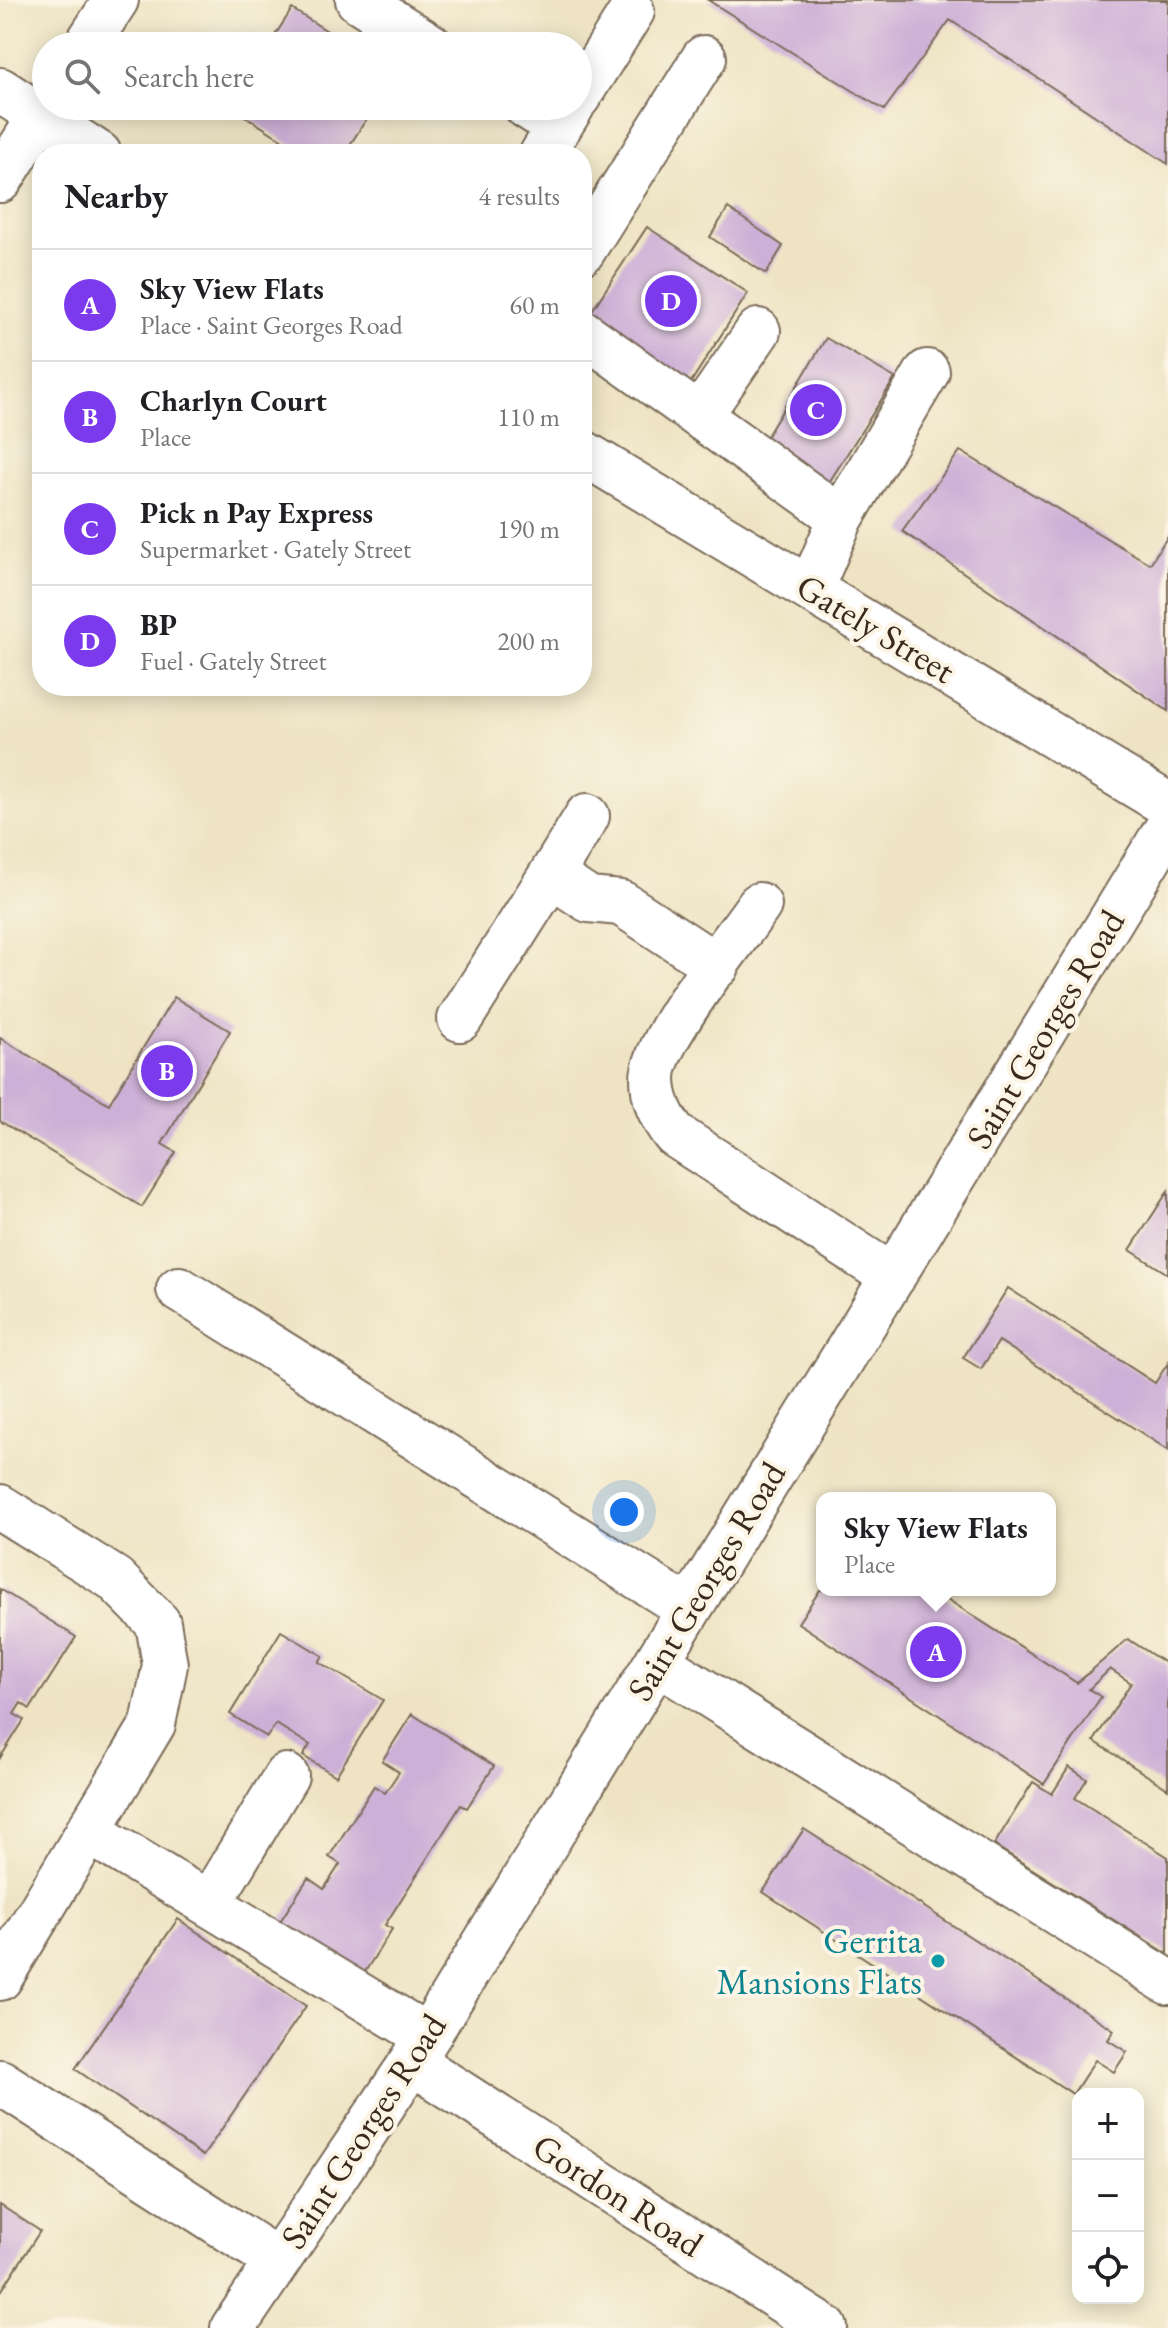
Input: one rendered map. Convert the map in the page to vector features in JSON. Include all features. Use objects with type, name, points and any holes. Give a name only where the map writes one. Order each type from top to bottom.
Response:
[{"type":"street","points":[[95,32],[116,0]]},
{"type":"street","points":[[358,0],[409,32]]},
{"type":"street","points":[[592,67],[632,11]]},
{"type":"street","points":[[592,236],[704,58]]},
{"type":"street","points":[[0,90],[32,106]]},
{"type":"street","points":[[0,180],[39,120]]},
{"type":"street","points":[[54,120],[86,144]]},
{"type":"street","points":[[701,414],[758,331]]},
{"type":"street","points":[[592,339],[701,414],[841,518]]},
{"type":"street","points":[[811,588],[841,518],[927,372]]},
{"type":"street","name":"Gately Street","points":[[592,458],[1168,805]]},
{"type":"street","points":[[460,1019],[587,816]]},
{"type":"street","name":"Saint Georges Road","points":[[244,2324],[278,2261],[420,2049],[1168,827]]},
{"type":"street","points":[[551,875],[589,900],[621,903],[717,966]]},
{"type":"street","points":[[759,905],[667,1038],[652,1075],[663,1121],[684,1141],[893,1277]]},
{"type":"street","points":[[179,1289],[689,1609]]},
{"type":"street","points":[[0,1507],[115,1579],[158,1623],[165,1665],[153,1724],[0,1978]]},
{"type":"street","points":[[657,1662],[1168,1982]]},
{"type":"street","points":[[209,1904],[286,1776]]},
{"type":"street","name":"Gordon Road","points":[[88,1831],[209,1904],[825,2328]]},
{"type":"street","points":[[0,2082],[278,2261]]},
{"type":"building","points":[[708,0],[1168,0],[1168,164],[950,20],[884,110]]},
{"type":"building","points":[[292,9],[329,32],[277,32]]},
{"type":"building","points":[[251,120],[366,120],[350,144],[289,144]]},
{"type":"building","points":[[728,208],[783,246],[766,274],[710,237]]},
{"type":"building","points":[[647,227],[748,293],[691,382],[592,317],[592,310]]},
{"type":"building","points":[[826,338],[895,378],[828,484],[764,441]]},
{"type":"building","points":[[960,451],[1150,564],[1168,536],[1168,711],[902,531]]},
{"type":"building","points":[[174,997],[230,1031],[162,1144],[176,1152],[142,1207],[0,1121],[0,1038],[109,1104]]},
{"type":"building","points":[[1168,1191],[1168,1274],[1130,1250]]},
{"type":"building","points":[[1008,1288],[1155,1383],[1168,1363],[1168,1450],[999,1341],[981,1369],[963,1358]]},
{"type":"building","points":[[0,1589],[76,1637],[30,1709],[21,1703],[14,1714],[24,1720],[0,1758]]},
{"type":"building","points":[[816,1596],[942,1596],[1077,1683],[1128,1639],[1168,1665],[1168,1789],[1094,1741],[1131,1683],[1110,1669],[1089,1689],[1101,1697],[1044,1784],[798,1623]]},
{"type":"building","points":[[281,1631],[323,1656],[319,1662],[383,1700],[336,1776],[303,1756],[310,1745],[276,1724],[267,1737],[230,1714]]},
{"type":"building","points":[[412,1714],[494,1766],[467,1808],[461,1805],[385,1925],[392,1929],[363,1975],[279,1923],[308,1878],[324,1889],[340,1864],[329,1857],[374,1786],[385,1793],[399,1772],[382,1761]]},
{"type":"building","points":[[1069,1767],[1087,1779],[1075,1798],[1168,1857],[1168,1954],[994,1845],[1033,1782],[1052,1794]]},
{"type":"building","name":"Gerrita Mansions Flats","points":[[804,1829],[1114,2030],[1108,2040],[1127,2052],[1114,2072],[1095,2060],[1077,2088],[1072,2088],[1072,2093],[763,1892]]},
{"type":"building","points":[[178,1919],[306,2006],[203,2156],[75,2069]]},
{"type":"building","points":[[0,2205],[40,2231],[0,2293]]},
{"type":"place","name":"BP","points":[[671,301]]},
{"type":"place","name":"Pick n Pay Express","points":[[816,410]]},
{"type":"place","name":"Charlyn Court","points":[[167,1071]]},
{"type":"place","name":"Sky View Flats","points":[[936,1652]]},
{"type":"place","name":"Gerrita Mansions Flats","points":[[938,1961]]}]
